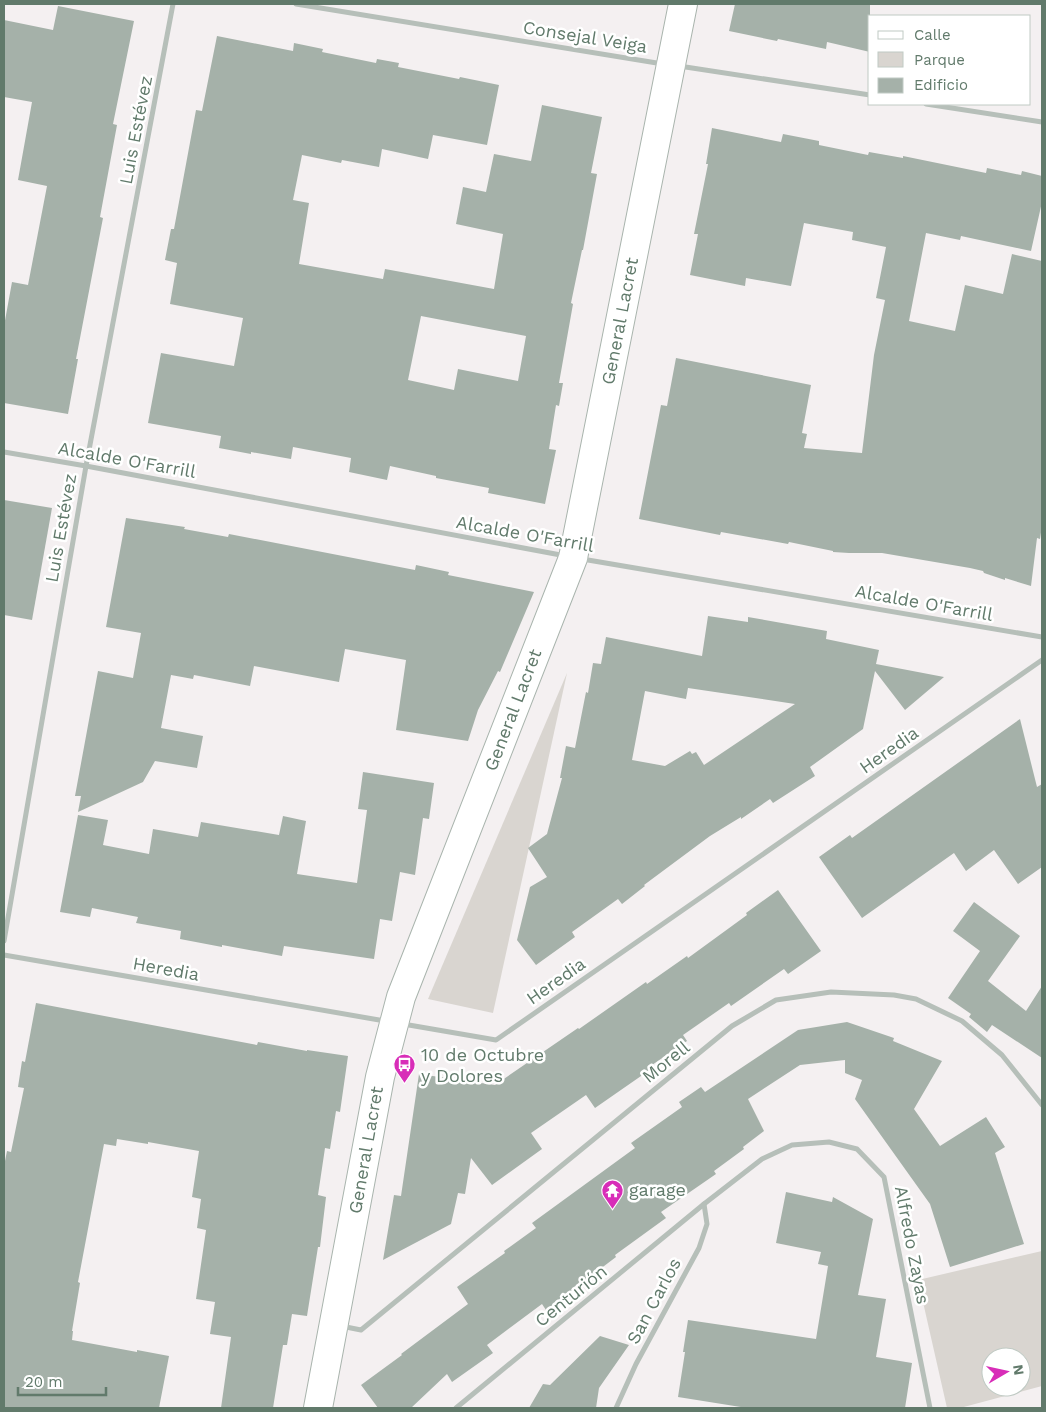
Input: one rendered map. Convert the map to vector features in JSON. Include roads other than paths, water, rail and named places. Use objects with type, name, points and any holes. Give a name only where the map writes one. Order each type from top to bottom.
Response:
[{"type":"main road","name":"General Lacret","points":[[318,1408],[380,1077],[394,1023],[405,988],[573,558],[682,4]]},
{"type":"street","name":"Luis Estévez","points":[[4,941],[86,466],[173,4]]},
{"type":"street","name":"Consejal Veiga","points":[[296,4],[670,65],[868,95]]},
{"type":"street","points":[[932,105],[1042,122]]},
{"type":"street","name":"Alcalde O'Farrill","points":[[4,452],[573,558],[1042,637]]},
{"type":"street","name":"Heredia","points":[[4,955],[496,1040],[1042,660]]},
{"type":"street","name":"Morell","points":[[334,1325],[361,1330],[732,1026],[776,1000],[831,992],[894,995],[916,1000],[962,1021],[1002,1055],[1042,1105]]},
{"type":"street","name":"Alfredo Zayas","points":[[704,1204],[762,1159],[792,1146],[829,1142],[857,1149],[884,1177],[930,1408]]},
{"type":"street","name":"Centurión","points":[[456,1408],[704,1204]]},
{"type":"street","name":"San Carlos","points":[[616,1408],[636,1364],[699,1248],[707,1224],[704,1204]]},
{"type":"place","name":"10 de Octubre y Dolores","points":[[405,1084]]},
{"type":"place","name":"garage","points":[[613,1209]]}]
